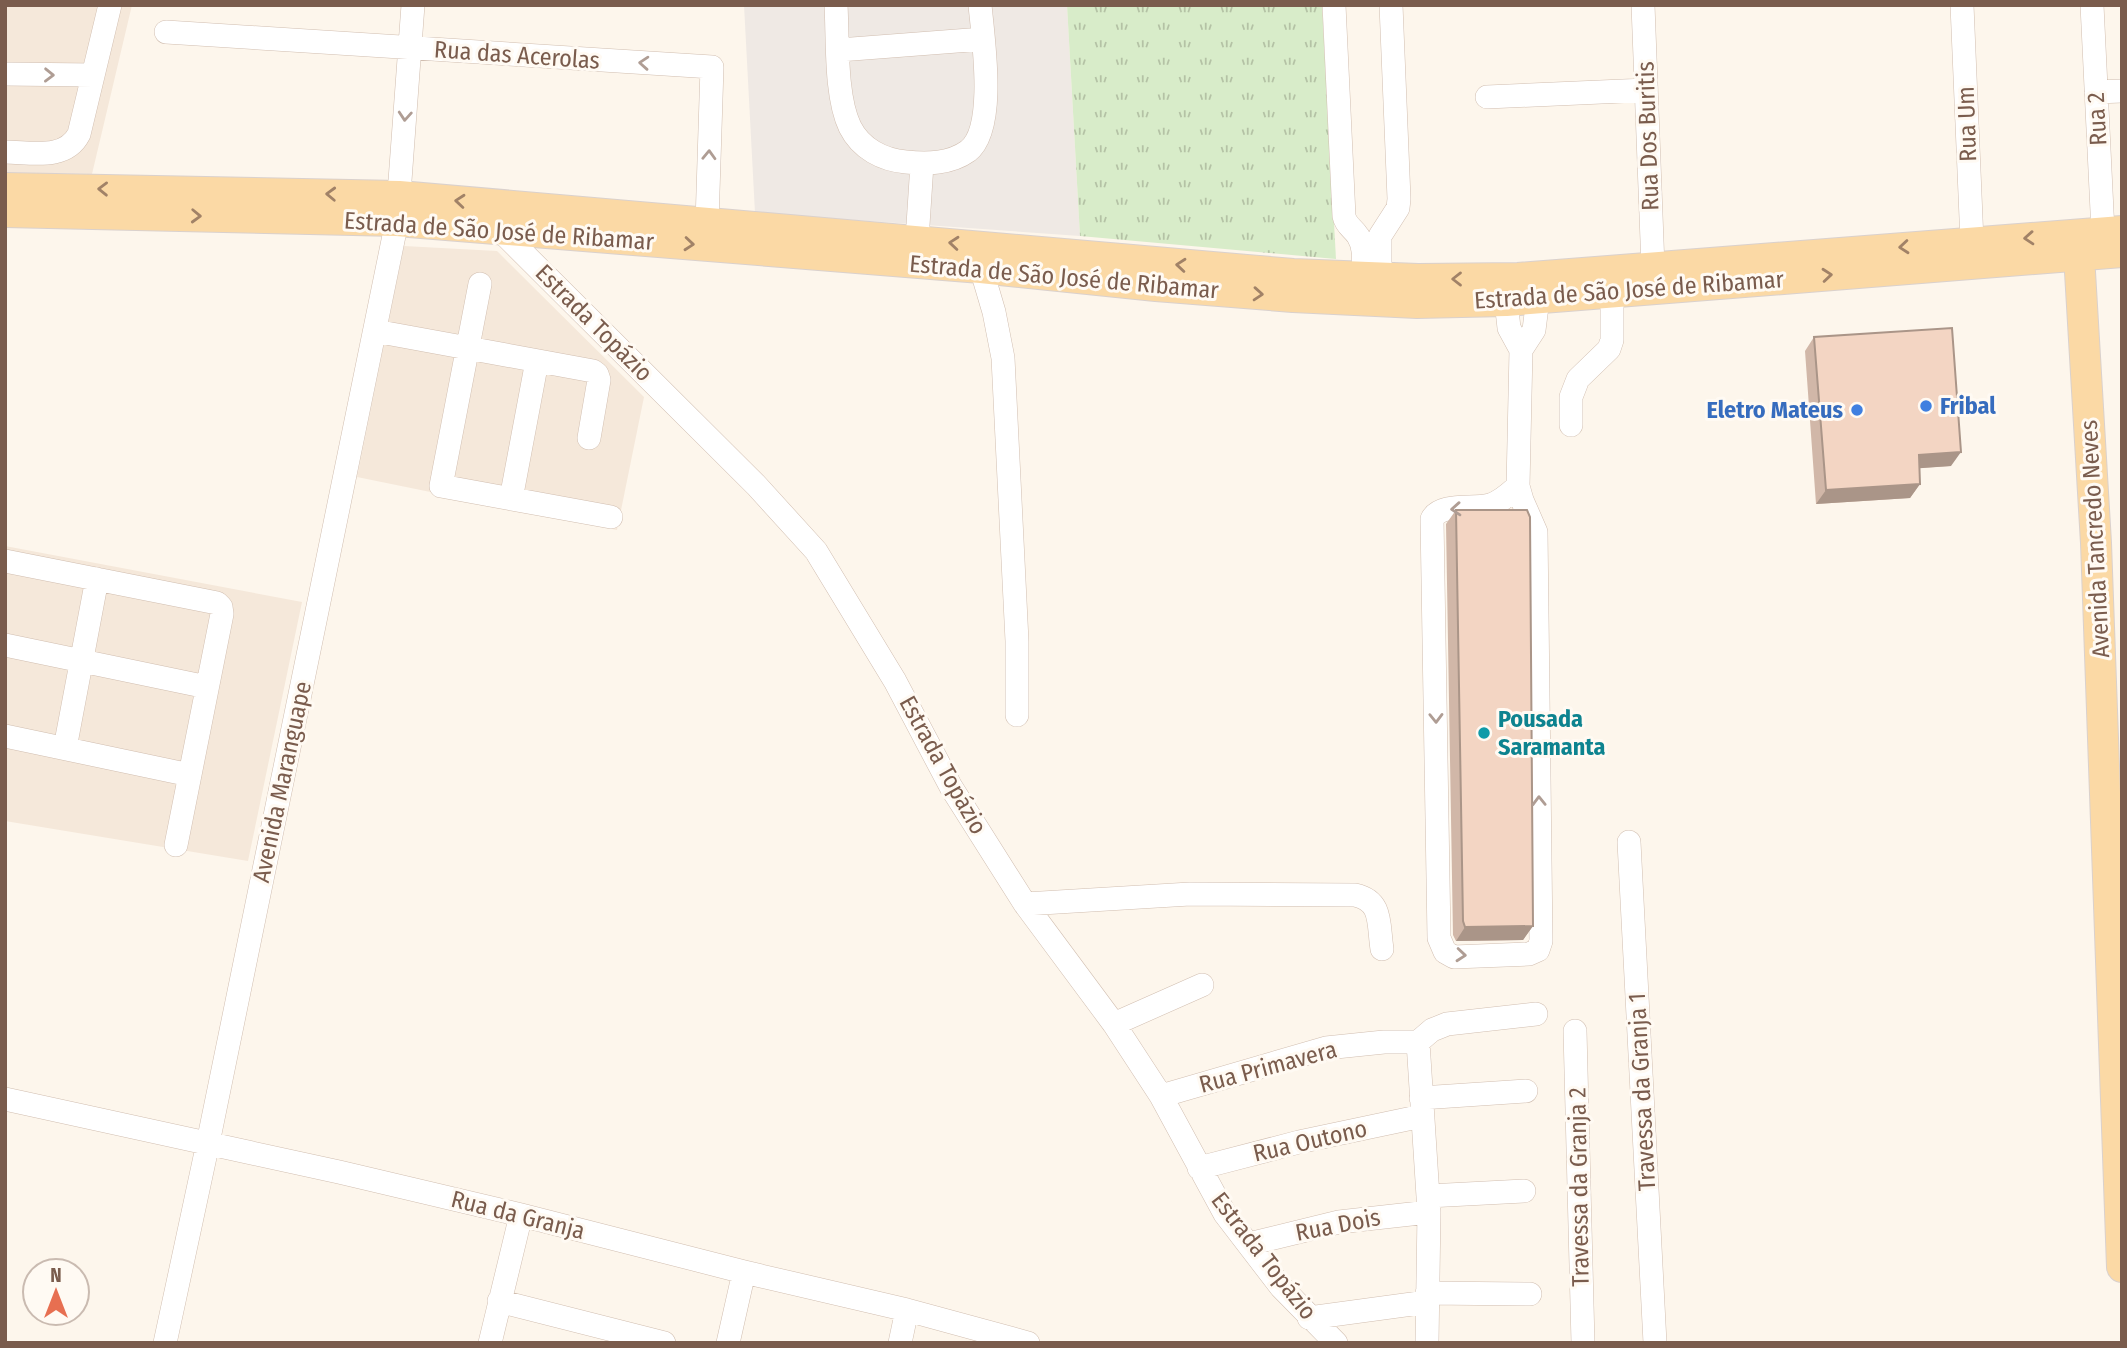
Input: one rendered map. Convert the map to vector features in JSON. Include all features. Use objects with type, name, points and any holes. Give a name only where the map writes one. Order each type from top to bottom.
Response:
[{"type":"main road","name":"Estrada de São José de Ribamar","points":[[5,188],[706,223],[1212,267],[1372,278],[1518,278],[1972,242],[2074,245]]},
{"type":"main road","name":"Estrada de São José de Ribamar","points":[[5,212],[398,209],[499,229],[981,268],[1156,286],[1417,303],[1506,301],[1612,293],[2074,245],[2115,238]]},
{"type":"main road","name":"Avenida Tancredo Neves","points":[[2074,245],[2096,556],[2116,926],[2122,1267]]},
{"type":"street","points":[[5,152],[53,153],[68,148],[79,134],[110,5]]},
{"type":"street","name":"Avenida Maranguape","points":[[165,1343],[398,209],[413,5]]},
{"type":"street","points":[[836,5],[842,107],[858,141],[893,161],[922,164],[953,158],[970,150],[976,140],[986,110],[980,5]]},
{"type":"street","points":[[1334,5],[1344,216],[1363,247],[1372,278]]},
{"type":"street","points":[[1372,278],[1380,236],[1398,208],[1399,199],[1391,5]]},
{"type":"street","name":"Rua Dos Buritis","points":[[1643,5],[1653,267]]},
{"type":"street","name":"Rua Um","points":[[1962,5],[1972,242]]},
{"type":"street","name":"Rua 2","points":[[2092,5],[2096,92],[2115,238]]},
{"type":"street","name":"Rua das Acerolas","points":[[166,32],[712,67],[706,223]]},
{"type":"street","points":[[839,50],[983,39]]},
{"type":"street","points":[[5,74],[93,75]]},
{"type":"street","points":[[1487,97],[1646,90]]},
{"type":"street","points":[[2096,92],[2122,91]]},
{"type":"street","points":[[917,240],[922,164]]},
{"type":"street","name":"Estrada Topázio","points":[[499,229],[756,485],[817,551],[895,681],[951,787],[1026,904],[1114,1024],[1161,1096],[1225,1214],[1281,1287],[1336,1343]]},
{"type":"street","points":[[981,268],[1003,358],[1017,641],[1017,715]]},
{"type":"street","points":[[480,284],[441,486],[611,517]]},
{"type":"street","points":[[1572,425],[1571,397],[1577,379],[1609,349],[1612,340],[1612,293]]},
{"type":"street","points":[[1521,350],[1534,330],[1538,298]]},
{"type":"street","points":[[1506,301],[1509,328],[1521,350],[1518,486],[1536,533],[1541,941],[1538,950],[1529,954],[1454,957],[1444,952],[1439,938],[1432,519],[1435,513],[1442,510],[1478,507],[1498,502],[1518,486]]},
{"type":"street","points":[[375,331],[593,371],[600,380],[589,438]]},
{"type":"street","points":[[511,499],[537,361]]},
{"type":"street","points":[[5,561],[217,603],[221,607],[222,614],[176,845]]},
{"type":"street","points":[[65,748],[97,579]]},
{"type":"street","points":[[5,645],[207,687]]},
{"type":"street","points":[[5,736],[190,775]]},
{"type":"street","name":"Travessa da Granja 1","points":[[1629,842],[1655,1343]]},
{"type":"street","points":[[1026,904],[1190,894],[1355,895],[1368,898],[1376,905],[1382,948]]},
{"type":"street","points":[[1114,1024],[1202,985]]},
{"type":"street","points":[[1427,1343],[1428,1204],[1418,1042],[1432,1030],[1447,1024],[1536,1014]]},
{"type":"street","name":"Travessa da Granja 2","points":[[1576,1031],[1583,1343]]},
{"type":"street","name":"Rua Primavera","points":[[1161,1096],[1326,1048],[1384,1042],[1418,1042]]},
{"type":"street","name":"Rua Outono","points":[[1199,1168],[1421,1107],[1526,1091]]},
{"type":"street","name":"Rua da Granja","points":[[5,1099],[521,1215],[907,1310],[1028,1343]]},
{"type":"street","name":"Rua Dois","points":[[1248,1244],[1428,1204],[1524,1191]]},
{"type":"street","points":[[489,1343],[521,1215]]},
{"type":"street","points":[[728,1343],[744,1272]]},
{"type":"street","points":[[1309,1318],[1427,1297],[1530,1294]]},
{"type":"street","points":[[499,1301],[664,1343]]},
{"type":"street","points":[[900,1343],[907,1310]]},
{"type":"shaded area","points":[[5,5],[132,5],[92,174],[5,173]]},
{"type":"shaded area","points":[[744,5],[1067,5],[1080,236],[755,213]]},
{"type":"shaded area","points":[[404,246],[497,251],[644,397],[617,530],[357,477]]},
{"type":"shaded area","points":[[5,546],[302,602],[248,861],[5,821]]},
{"type":"green space","points":[[1067,5],[1322,5],[1336,259],[1080,236]]},
{"type":"building","points":[[1952,328],[1961,452],[1919,455],[1920,484],[1826,490],[1814,337]]},
{"type":"building","name":"Pousada Saramanta","points":[[1456,510],[1527,510],[1530,517],[1533,926],[1465,927],[1463,921]]},
{"type":"place","name":"Fribal","points":[[1926,406]]},
{"type":"place","name":"Eletro Mateus","points":[[1857,410]]},
{"type":"place","name":"Pousada Saramanta","points":[[1484,733]]}]
